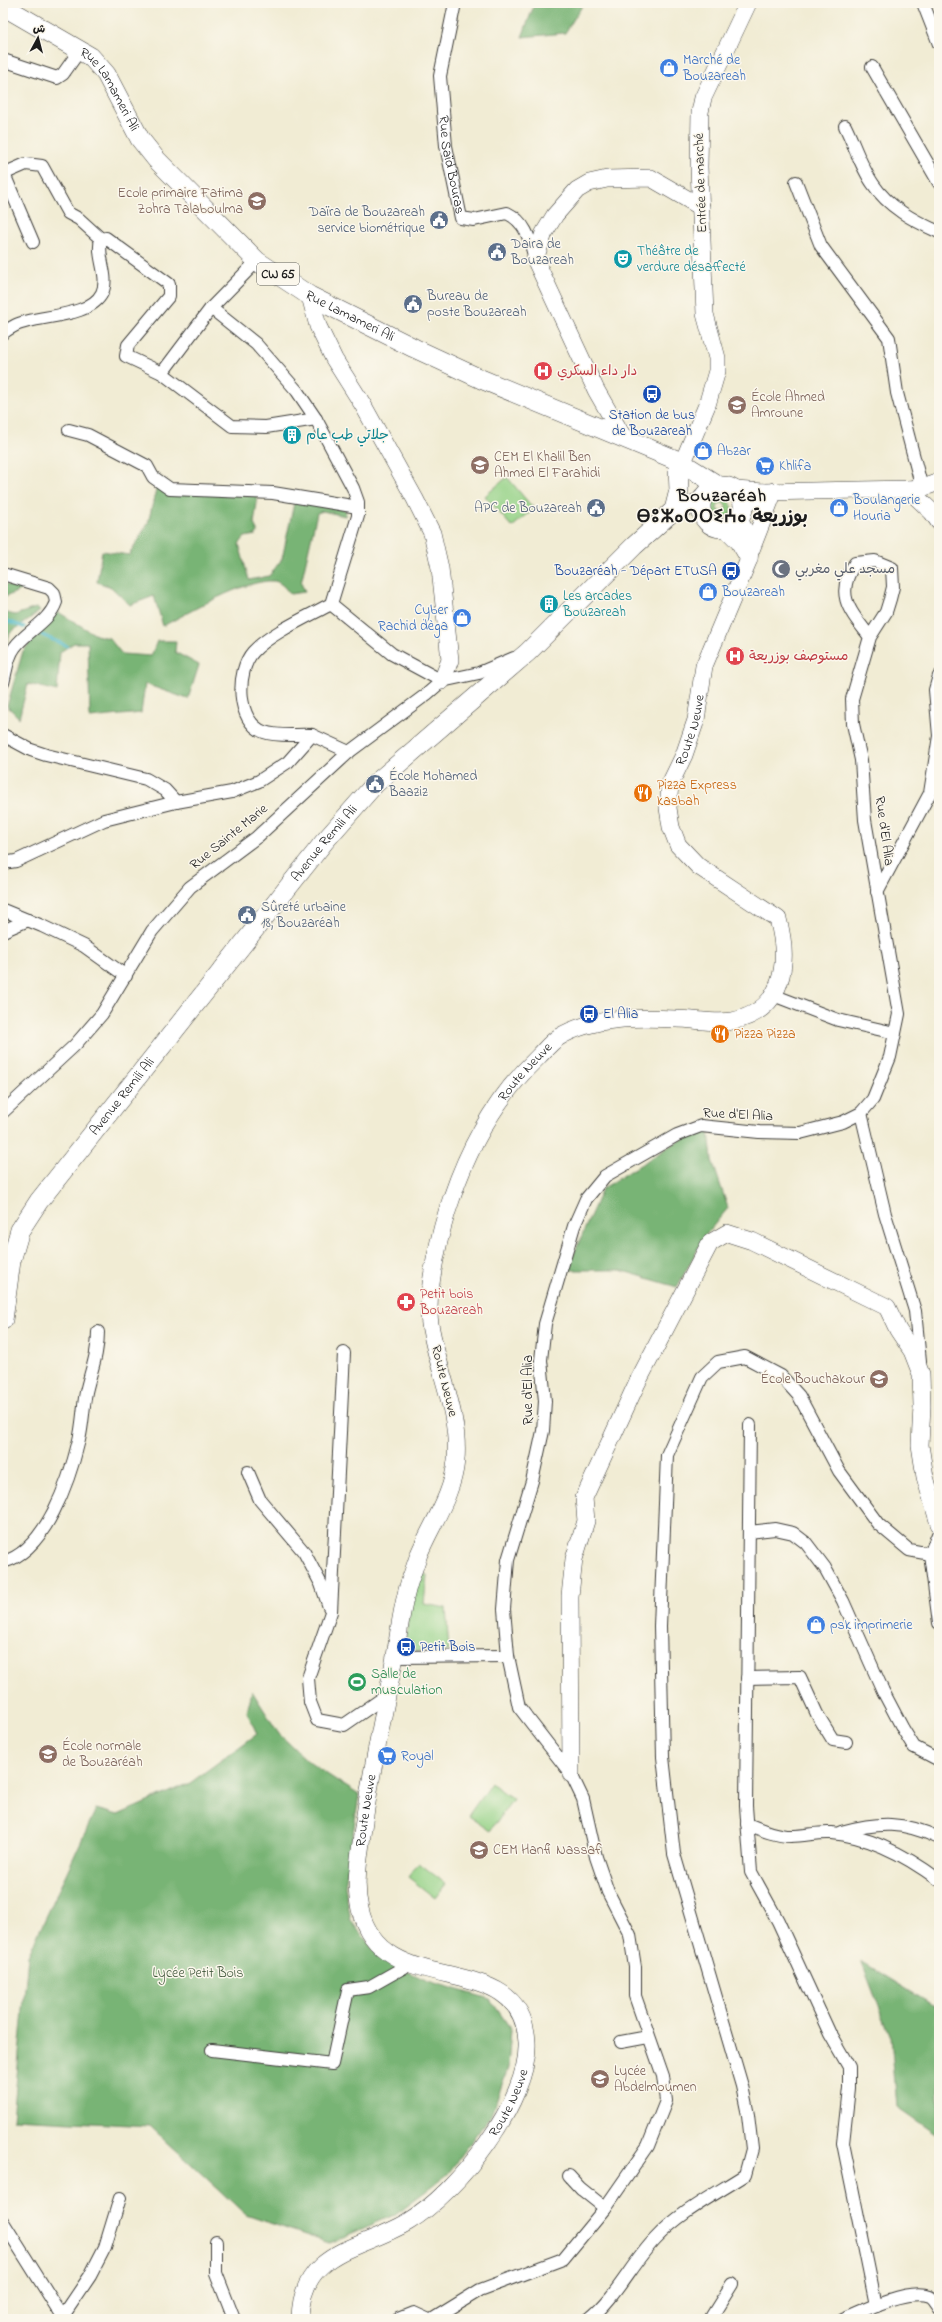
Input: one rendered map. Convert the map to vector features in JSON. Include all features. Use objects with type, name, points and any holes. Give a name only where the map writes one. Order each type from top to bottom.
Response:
[{"type":"main road","name":"Rue Lamameri Ali","points":[[7,9],[90,57],[106,74],[131,125],[144,144],[257,261],[310,296],[414,348],[481,379],[623,437],[675,462],[721,506]]},
{"type":"main road","points":[[674,510],[680,490],[675,462]]},
{"type":"main road","name":"Avenue Remili Ali","points":[[3,1320],[11,1261],[20,1230],[39,1201],[324,842],[375,784],[528,652],[634,546],[674,510],[721,506]]},
{"type":"street","name":"Rue Saïd Bouras","points":[[455,3],[440,83],[446,146],[461,218],[474,220],[507,212],[516,217],[526,230],[535,259],[596,390],[623,437]]},
{"type":"street","name":"Entrée de marché","points":[[675,462],[707,405],[717,371],[717,358],[705,314],[699,132],[703,98],[748,3]]},
{"type":"street","points":[[923,3],[939,44]]},
{"type":"street","points":[[3,60],[57,78],[63,74],[80,50]]},
{"type":"street","points":[[872,67],[939,184]]},
{"type":"street","points":[[845,126],[873,184],[892,205],[916,221],[939,232]]},
{"type":"street","points":[[33,242],[3,174],[26,164],[42,166],[68,213],[79,218],[101,239],[112,241],[169,284],[171,290],[169,296],[126,350],[126,356],[132,360],[162,372],[232,426],[266,427],[316,419]]},
{"type":"street","points":[[535,259],[544,233],[555,215],[577,190],[589,183],[607,178],[651,178],[702,207]]},
{"type":"street","points":[[796,182],[821,246],[889,338],[897,393],[915,488],[939,522]]},
{"type":"street","points":[[3,333],[17,324],[60,316],[79,310],[94,302],[102,294],[105,280],[99,248],[101,239]]},
{"type":"street","points":[[162,372],[211,308],[257,261]]},
{"type":"street","points":[[310,296],[318,326],[334,360],[371,418],[415,499],[432,534],[440,568],[450,660],[442,681],[392,654],[331,604]]},
{"type":"street","points":[[211,308],[273,360],[297,391],[316,419],[353,488],[358,507],[357,522],[331,604],[262,643],[252,652],[241,677],[243,703],[255,728],[265,732],[312,736],[349,752]]},
{"type":"street","points":[[69,430],[88,435],[146,466],[153,478],[170,489],[273,493],[358,507]]},
{"type":"street","points":[[750,555],[748,536],[721,506],[769,492],[915,488],[939,482]]},
{"type":"street","name":"Route Neuve","points":[[300,2319],[300,2303],[306,2284],[317,2269],[338,2253],[407,2223],[437,2201],[470,2168],[507,2108],[524,2067],[527,2041],[521,2018],[510,1998],[493,1987],[408,1965],[386,1951],[370,1934],[360,1911],[356,1878],[364,1817],[386,1696],[395,1657],[403,1602],[419,1554],[450,1490],[456,1461],[456,1430],[429,1320],[434,1264],[450,1201],[467,1157],[494,1108],[525,1069],[557,1038],[596,1022],[672,1018],[725,1022],[745,1018],[764,1007],[782,980],[783,937],[778,919],[698,866],[678,845],[671,827],[668,808],[670,784],[684,755],[696,720],[704,666],[750,555],[769,492]]},
{"type":"street","name":"Rue d'El Alia","points":[[433,2319],[480,2290],[563,2258],[605,2208],[648,2146],[666,2101],[664,2076],[648,2037],[635,1996],[635,1967],[630,1935],[608,1892],[596,1856],[583,1799],[571,1774],[519,1707],[508,1656],[504,1609],[508,1560],[532,1482],[543,1431],[545,1402],[541,1360],[545,1324],[574,1226],[586,1198],[605,1176],[677,1135],[701,1126],[759,1132],[800,1133],[844,1122],[861,1114],[873,1099],[890,1057],[899,1014],[865,820],[861,760],[853,724],[852,699],[870,637],[886,612],[893,587],[892,568],[875,561],[855,563],[846,577],[845,595],[850,610],[870,637]]},
{"type":"street","points":[[3,574],[49,588],[56,596],[56,602],[44,620],[15,647],[10,655],[3,683]]},
{"type":"street","name":"Rue Sainte Marie","points":[[3,1112],[75,1044],[102,1014],[152,931],[190,888],[257,837],[349,752],[427,694],[442,681],[479,673],[528,652]]},
{"type":"street","points":[[877,892],[930,793],[939,736],[935,690],[939,676]]},
{"type":"street","points":[[3,735],[31,750],[46,755],[146,779],[165,790],[176,802]]},
{"type":"street","points":[[3,863],[22,859],[104,820],[176,802],[232,792],[259,781],[288,762],[312,736]]},
{"type":"street","points":[[3,910],[84,946],[126,976]]},
{"type":"street","points":[[3,931],[28,920]]},
{"type":"street","points":[[773,995],[838,1020],[895,1034]]},
{"type":"street","points":[[861,1114],[884,1214],[915,1311],[921,1374],[922,1406],[920,1445],[925,1477],[939,1524]]},
{"type":"street","points":[[571,1774],[570,1596],[574,1559],[586,1521],[584,1498],[637,1383],[710,1243],[727,1233],[752,1241],[887,1307],[898,1330],[912,1351],[921,1374]]},
{"type":"street","points":[[3,1562],[22,1552],[37,1536],[49,1520],[62,1493],[79,1440],[86,1391],[98,1350],[98,1332]]},
{"type":"street","points":[[344,1353],[331,1612],[308,1678],[310,1702],[317,1720],[344,1725],[386,1696]]},
{"type":"street","points":[[589,2319],[603,2306],[641,2254],[656,2237],[681,2216],[745,2175],[752,2149],[748,2115],[742,2086],[674,1854],[663,1757],[660,1626],[666,1455],[702,1378],[718,1362],[745,1357],[781,1376],[799,1396],[839,1471],[878,1524],[909,1550],[935,1548]]},
{"type":"street","points":[[750,1425],[747,1678],[748,1824],[751,1872],[778,1921],[830,2034],[849,2067],[849,2088],[843,2143],[876,2305]]},
{"type":"street","points":[[248,1472],[260,1500],[304,1552],[321,1584],[331,1612]]},
{"type":"street","points":[[749,1532],[775,1529],[793,1533],[806,1543],[825,1568],[844,1601],[883,1691],[914,1747],[939,1760]]},
{"type":"street","points":[[939,1532],[935,1548],[939,1623]]},
{"type":"street","points":[[395,1657],[508,1656]]},
{"type":"street","points":[[747,1678],[800,1677],[817,1714],[833,1740],[846,1742]]},
{"type":"street","points":[[748,1824],[772,1834],[790,1836],[836,1834],[851,1836],[882,1846],[919,1865],[939,1880]]},
{"type":"street","points":[[836,1834],[869,1825],[892,1824],[920,1829],[939,1838]]},
{"type":"street","points":[[212,2050],[332,2064],[348,1990],[368,1988],[408,1965]]},
{"type":"street","points":[[621,2042],[648,2037]]},
{"type":"street","points":[[570,2176],[580,2188],[605,2208]]},
{"type":"street","points":[[3,2222],[38,2281],[64,2317],[90,2276],[105,2247],[120,2198]]},
{"type":"street","points":[[216,2242],[216,2273],[234,2319]]},
{"type":"street","points":[[714,2319],[712,2316],[732,2284]]},
{"type":"street","points":[[843,2319],[876,2305],[918,2294],[931,2297],[939,2308]]},
{"type":"street","points":[[937,2319],[939,2312]]},
{"type":"street","points":[[399,2319],[414,2313],[427,2319]]},
{"type":"green space","points":[[535,3],[584,3],[565,33],[522,37]]},
{"type":"green space","points":[[507,477],[534,509],[512,527],[485,496]]},
{"type":"green space","points":[[157,486],[258,496],[254,524],[258,532],[256,535],[245,537],[239,544],[249,580],[269,576],[282,559],[294,503],[306,503],[346,510],[345,516],[323,511],[317,513],[301,583],[305,592],[290,594],[283,586],[274,581],[248,585],[202,605],[163,626],[154,596],[130,605],[111,587],[97,582],[102,551],[129,555],[148,523]]},
{"type":"green space","points":[[720,497],[728,499],[732,506],[731,513],[724,518],[716,516],[711,509],[713,501]],"holes":[[[723,502],[727,508],[721,512],[717,510],[717,506]]]},
{"type":"green space","points":[[3,584],[23,589],[3,598]]},
{"type":"green space","points":[[36,608],[40,611],[10,633],[3,653],[3,612],[15,615]]},
{"type":"green space","points":[[58,612],[96,635],[109,638],[122,654],[151,656],[157,641],[176,641],[175,652],[199,665],[188,699],[145,684],[141,713],[90,718],[88,643],[74,643],[60,652],[57,691],[28,684],[19,718],[7,706],[23,651]]},
{"type":"green space","points":[[709,1131],[712,1160],[728,1208],[705,1236],[677,1287],[620,1270],[567,1270],[602,1189],[678,1141]]},
{"type":"green space","points":[[418,1572],[427,1575],[424,1604],[446,1608],[449,1651],[416,1651],[406,1647],[409,1604]]},
{"type":"green space","name":"Lycée Petit Bois","points":[[252,1691],[279,1734],[310,1763],[359,1795],[345,1886],[351,1921],[381,1959],[428,1981],[490,1999],[511,2029],[508,2068],[491,2115],[447,2175],[394,2215],[329,2243],[246,2215],[150,2126],[13,2119],[28,1956],[96,1809],[118,1815],[190,1783],[257,1734],[247,1712]]},
{"type":"green space","points":[[491,1783],[513,1799],[490,1831],[468,1816]]},
{"type":"green space","points":[[419,1863],[446,1884],[435,1898],[408,1877]]},
{"type":"green space","points":[[861,1961],[939,2009],[939,2136],[897,2107],[891,2037]]},
{"type":"waterway","points":[[3,620],[24,627]]},
{"type":"waterway","points":[[42,635],[67,646]]},
{"type":"place","name":"Marché de Bouzareah","points":[[669,68]]},
{"type":"place","name":"Ecole primaire Fatima Zohra Talaboulma","points":[[257,201]]},
{"type":"place","name":"Daïra de Bouzareah service biométrique","points":[[439,220]]},
{"type":"place","name":"Daira de Bouzareah","points":[[497,252]]},
{"type":"place","name":"Théâtre de verdure désaffecté","points":[[623,259]]},
{"type":"place","name":"Bureau de poste Bouzareah","points":[[413,304]]},
{"type":"place","name":"دار داء السكري","points":[[543,371]]},
{"type":"place","name":"Station de bus de Bouzareah","points":[[652,394]]},
{"type":"place","name":"École Ahmed Amroune","points":[[737,405]]},
{"type":"place","name":"جلاتي طب عام","points":[[292,435]]},
{"type":"place","name":"Abzar","points":[[703,451]]},
{"type":"place","name":"CEM El Khalil Ben Ahmed El Farahidi","points":[[480,465]]},
{"type":"place","name":"Khlifa","points":[[765,466]]},
{"type":"place","name":"APC de Bouzareah","points":[[596,508]]},
{"type":"place","name":"Boulangerie Houria","points":[[839,508]]},
{"type":"place","name":"مسجد علي مغربي","points":[[781,569]]},
{"type":"place","name":"Bouzaréah - Départ ETUSA","points":[[731,571]]},
{"type":"place","name":"Bouzareah","points":[[708,592]]},
{"type":"place","name":"Les arcades Bouzareah","points":[[549,604]]},
{"type":"place","name":"Cyber Rachid dèga","points":[[462,618]]},
{"type":"place","name":"مستوصف بوزريعة","points":[[735,656]]},
{"type":"place","name":"École Mohamed Baaziz","points":[[375,784]]},
{"type":"place","name":"Pizza Express kasbah","points":[[643,793]]},
{"type":"place","name":"Sûreté urbaine 18, Bouzaréah","points":[[247,915]]},
{"type":"place","name":"El Alia","points":[[589,1014]]},
{"type":"place","name":"Pizza Pizza","points":[[720,1034]]},
{"type":"place","name":"Petit bois Bouzareah","points":[[406,1302]]},
{"type":"place","name":"École Bouchakour","points":[[879,1379]]},
{"type":"place","name":"psk imprimerie","points":[[816,1625]]},
{"type":"place","name":"Petit Bois","points":[[406,1647]]},
{"type":"place","name":"Salle de musculation","points":[[357,1682]]},
{"type":"place","name":"École normale de Bouzaréah","points":[[48,1754]]},
{"type":"place","name":"Royal","points":[[387,1756]]},
{"type":"place","name":"CEM Hanfi Nassaf","points":[[479,1850]]},
{"type":"place","name":"Lycée Abdelmoumen","points":[[600,2079]]},
{"type":"district","name":"Bouzaréah ⴱⵓⵣⴰⵔⵔⵉⵄⴰ بوزريعة","points":[[722,507]]}]
